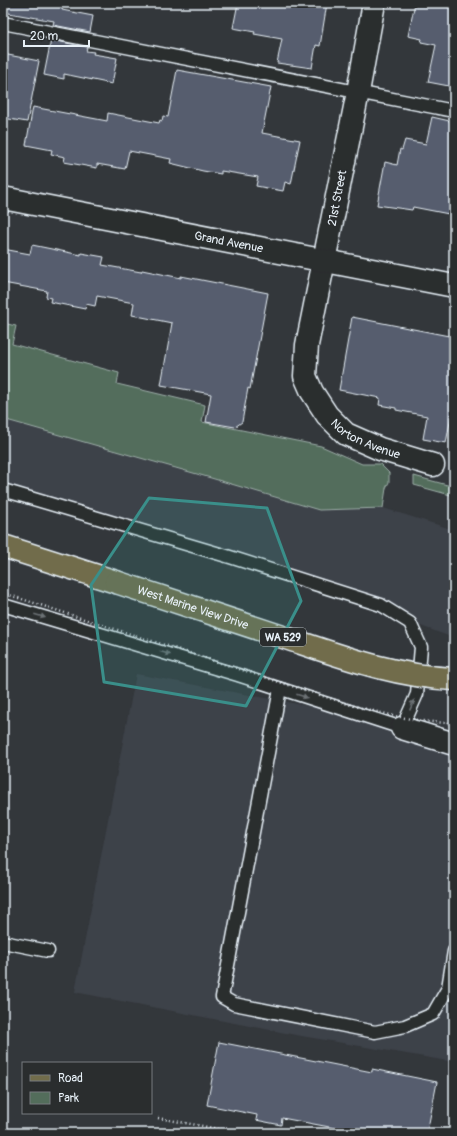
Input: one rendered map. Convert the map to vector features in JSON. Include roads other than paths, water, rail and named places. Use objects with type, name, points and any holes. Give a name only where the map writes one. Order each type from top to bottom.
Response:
[{"type":"main road","name":"West Marine View Drive","points":[[3,546],[338,656],[390,669],[437,678],[454,679]]},
{"type":"street","name":"21st Street","points":[[312,392],[305,376],[307,345],[358,92],[374,3]]},
{"type":"street","name":"Grand Avenue","points":[[3,198],[454,286]]},
{"type":"street","name":"Norton Avenue","points":[[312,392],[327,415],[346,434],[380,449],[433,465]]},
{"type":"street","points":[[402,728],[454,744]]},
{"type":"lane","points":[[3,23],[454,111]]},
{"type":"lane","points":[[3,490],[230,557],[381,605],[410,622],[421,647],[417,694],[402,728],[280,689],[3,605]]},
{"type":"lane","points":[[280,689],[222,997],[234,1004],[375,1032],[405,1026],[433,1014],[448,988],[454,951]]},
{"type":"lane","points":[[3,942],[48,951]]}]
